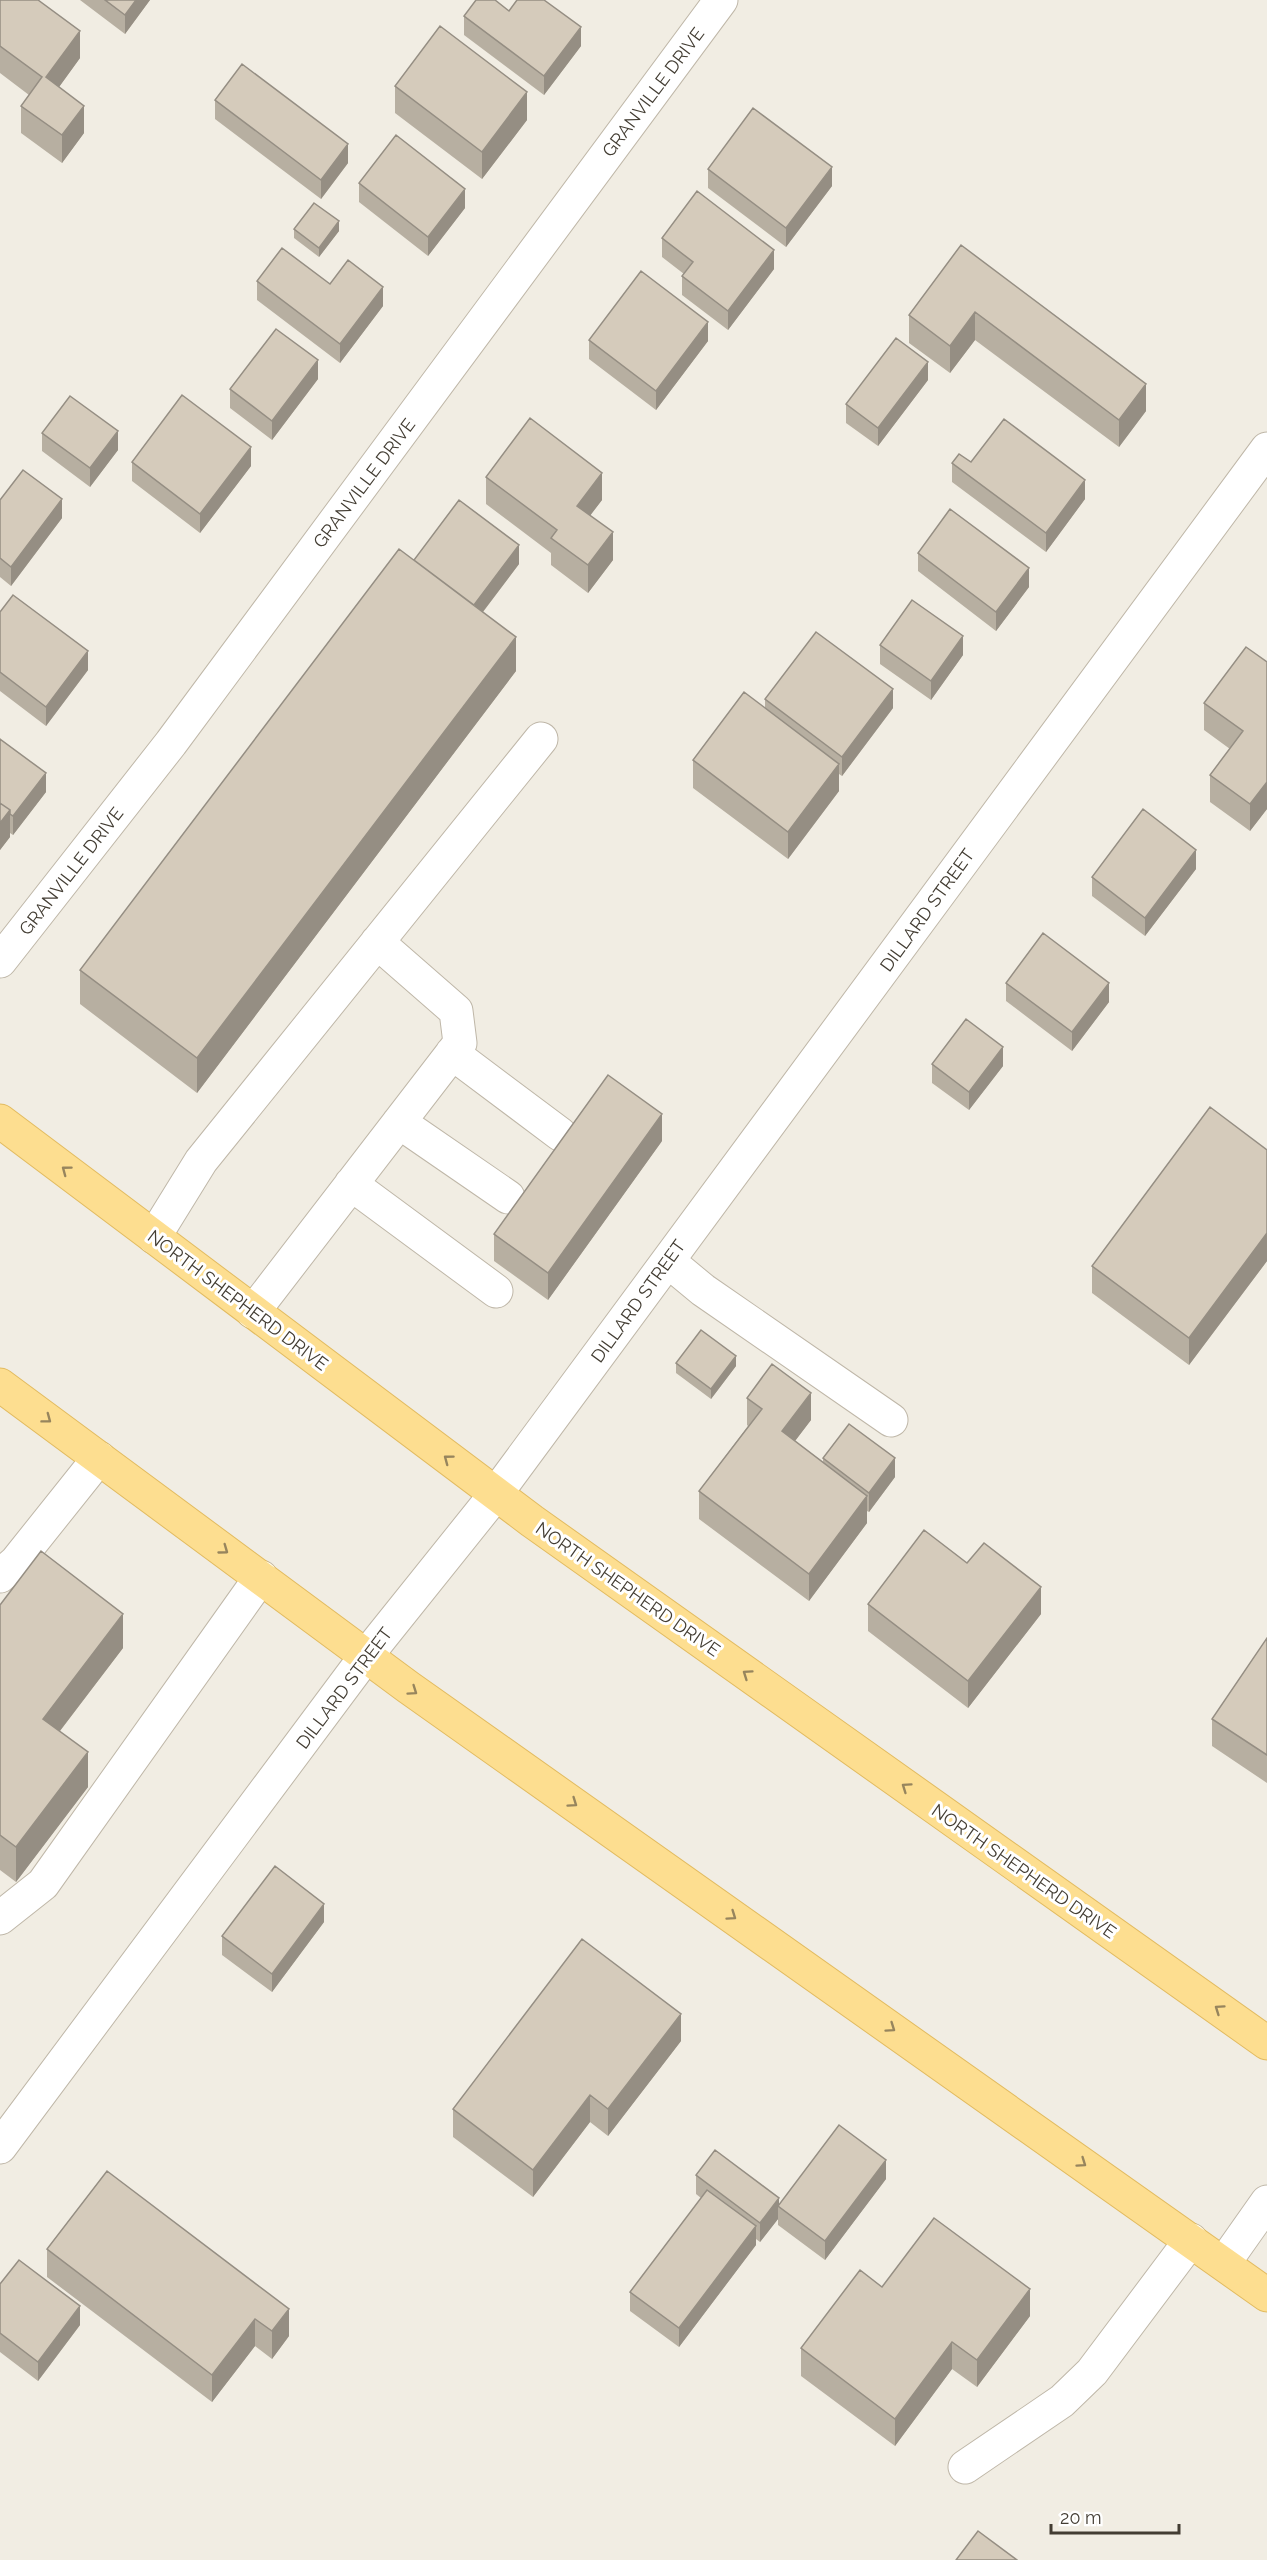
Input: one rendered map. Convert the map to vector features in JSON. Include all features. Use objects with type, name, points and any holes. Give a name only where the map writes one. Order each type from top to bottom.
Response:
[{"type":"main road","name":"NORTH SHEPHERD DRIVE","points":[[0,1121],[495,1495],[1267,2043]]},
{"type":"main road","points":[[0,1384],[366,1656],[1267,2295]]},
{"type":"street","name":"GRANVILLE DRIVE","points":[[0,961],[171,743],[721,0]]},
{"type":"street","name":"DILLARD STREET","points":[[0,2146],[366,1656],[495,1495],[1267,449]]},
{"type":"street","points":[[154,1237],[201,1161],[541,739]]},
{"type":"street","points":[[253,1312],[460,1043],[456,1011],[378,942]]},
{"type":"street","points":[[452,1053],[560,1134]]},
{"type":"street","points":[[399,1122],[508,1197]]},
{"type":"street","points":[[351,1184],[496,1292]]},
{"type":"street","points":[[668,1261],[702,1290],[891,1420]]},
{"type":"street","points":[[0,1576],[16,1562],[99,1458]]},
{"type":"street","points":[[0,1918],[43,1884],[261,1576]]},
{"type":"street","points":[[1224,2263],[1267,2202]]},
{"type":"street","points":[[965,2467],[1062,2401],[1092,2372],[1191,2240]]},
{"type":"building","points":[[0,0],[38,0],[80,31],[46,77],[84,106],[62,135],[21,106],[42,77],[0,46]]},
{"type":"building","points":[[105,0],[136,0],[125,15]]},
{"type":"building","points":[[476,0],[495,0],[509,11],[517,0],[544,0],[581,27],[544,76],[464,16]]},
{"type":"building","points":[[440,26],[527,92],[482,152],[395,86]]},
{"type":"building","points":[[242,64],[348,144],[321,180],[215,100]]},
{"type":"building","points":[[753,108],[832,167],[786,228],[708,169]]},
{"type":"building","points":[[396,135],[465,189],[428,237],[359,183]]},
{"type":"building","points":[[697,191],[774,250],[728,311],[682,276],[693,262],[662,238]]},
{"type":"building","points":[[314,203],[339,221],[319,248],[294,229]]},
{"type":"building","points":[[961,245],[1146,384],[1119,420],[975,312],[950,346],[909,315]]},
{"type":"building","points":[[282,248],[330,284],[348,260],[383,287],[340,344],[257,281]]},
{"type":"building","points":[[641,271],[708,322],[656,391],[589,340]]},
{"type":"building","points":[[276,329],[318,360],[272,421],[230,389]]},
{"type":"building","points":[[896,338],[928,362],[878,428],[846,404]]},
{"type":"building","points":[[182,395],[251,447],[200,514],[132,462]]},
{"type":"building","points":[[70,396],[118,431],[90,468],[42,433]]},
{"type":"building","points":[[530,418],[602,473],[577,506],[613,532],[588,565],[551,538],[557,530],[486,477]]},
{"type":"building","points":[[1004,419],[1085,480],[1046,533],[952,463],[959,454],[971,462]]},
{"type":"building","points":[[23,470],[62,499],[11,567],[0,558],[0,500]]},
{"type":"building","points":[[459,500],[519,545],[474,605],[414,560]]},
{"type":"building","points":[[950,509],[1029,568],[996,612],[918,553]]},
{"type":"building","points":[[399,549],[516,637],[197,1058],[80,970]]},
{"type":"building","points":[[13,595],[88,651],[46,707],[0,672],[0,612]]},
{"type":"building","points":[[912,600],[963,636],[931,681],[880,645]]},
{"type":"building","points":[[816,632],[893,689],[842,757],[765,699]]},
{"type":"building","points":[[1246,647],[1267,662],[1267,782],[1250,804],[1210,775],[1243,731],[1204,703]]},
{"type":"building","points":[[744,692],[839,764],[788,832],[693,760]]},
{"type":"building","points":[[0,739],[46,773],[13,816],[10,810],[0,803]]},
{"type":"building","points":[[0,803],[10,810],[0,823]]},
{"type":"building","points":[[1143,809],[1196,850],[1145,918],[1092,877]]},
{"type":"building","points":[[1043,933],[1109,983],[1072,1032],[1006,983]]},
{"type":"building","points":[[966,1019],[1003,1047],[969,1092],[932,1064]]},
{"type":"building","points":[[608,1075],[662,1114],[548,1273],[494,1234]]},
{"type":"building","points":[[1210,1107],[1267,1150],[1267,1233],[1189,1338],[1092,1266]]},
{"type":"building","points":[[701,1330],[736,1356],[711,1389],[676,1363]]},
{"type":"building","points":[[772,1364],[811,1393],[782,1431],[867,1496],[809,1574],[699,1491],[762,1409],[747,1398]]},
{"type":"building","points":[[849,1424],[895,1458],[869,1493],[823,1458]]},
{"type":"building","points":[[924,1530],[967,1563],[984,1543],[1041,1587],[968,1681],[868,1604]]},
{"type":"building","points":[[41,1551],[123,1614],[43,1719],[88,1752],[16,1847],[0,1835],[0,1605]]},
{"type":"building","points":[[1267,1638],[1267,1755],[1212,1719]]},
{"type":"building","points":[[275,1866],[324,1904],[272,1974],[222,1936]]},
{"type":"building","points":[[582,1939],[681,2014],[608,2109],[590,2095],[533,2170],[453,2109]]},
{"type":"building","points":[[839,2125],[886,2160],[825,2241],[778,2206]]},
{"type":"building","points":[[715,2150],[779,2198],[760,2223],[696,2175]]},
{"type":"building","points":[[107,2171],[289,2309],[272,2331],[255,2319],[212,2375],[47,2249]]},
{"type":"building","points":[[707,2190],[756,2226],[679,2328],[630,2292]]},
{"type":"building","points":[[934,2218],[1030,2289],[977,2360],[952,2342],[895,2419],[801,2348],[860,2270],[882,2287]]},
{"type":"building","points":[[19,2260],[80,2306],[38,2362],[0,2333],[0,2284]]},
{"type":"building","points":[[978,2531],[1017,2560],[956,2560]]}]
